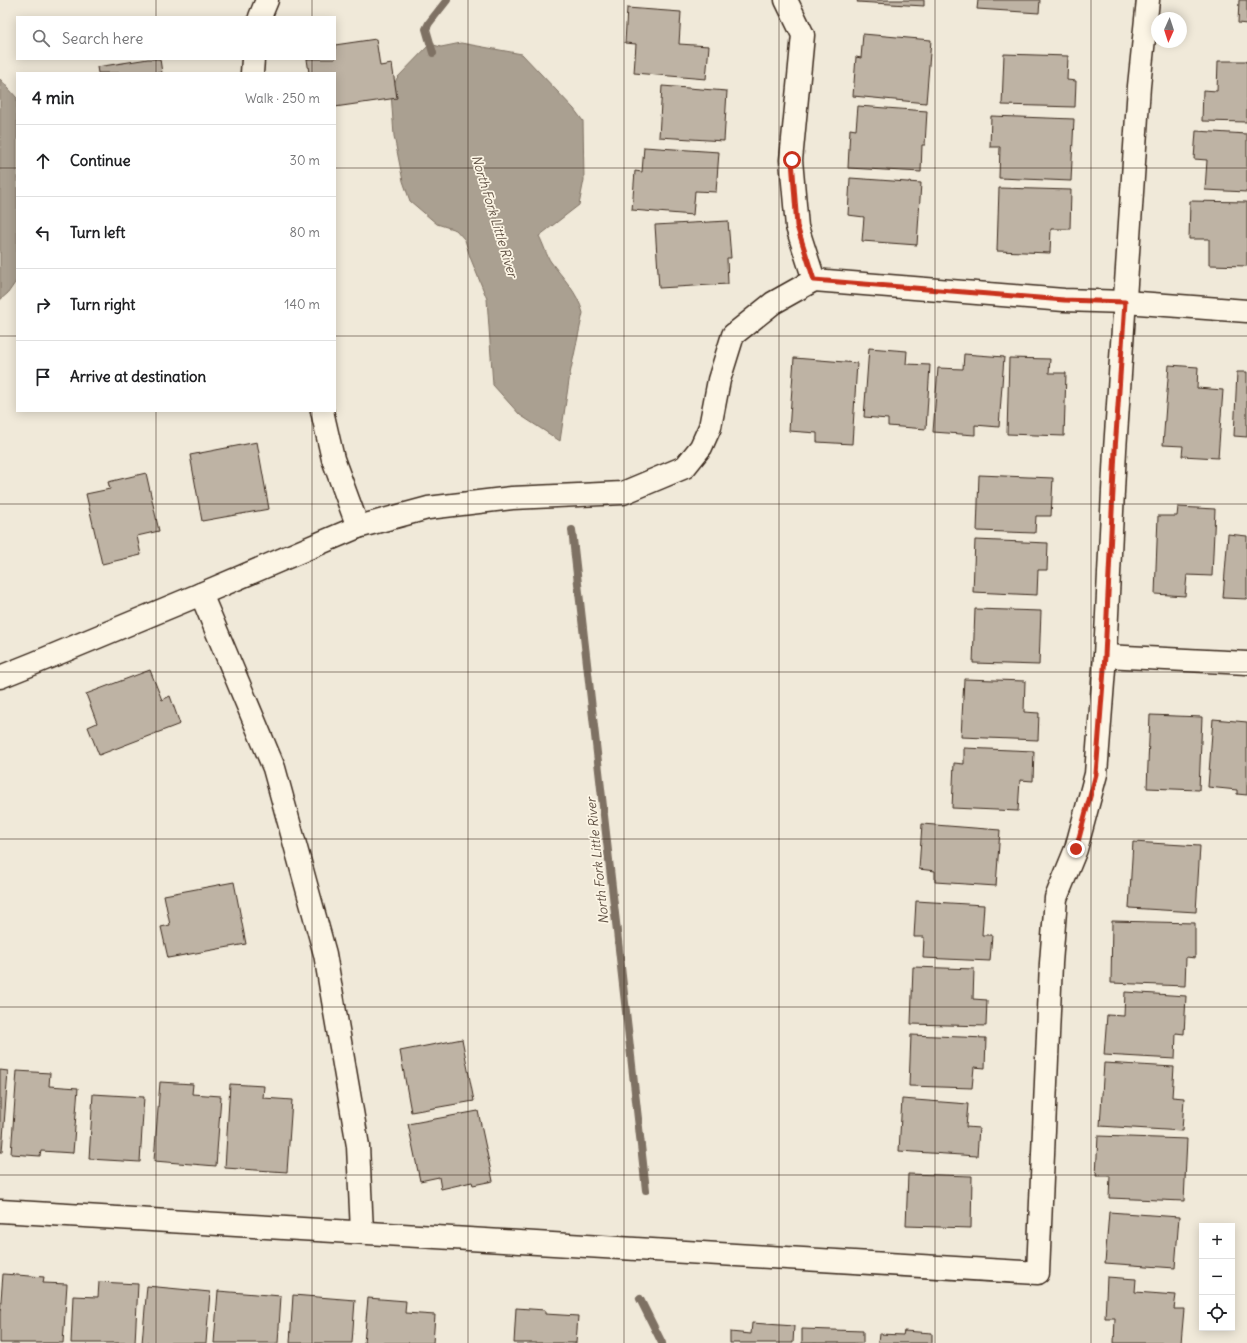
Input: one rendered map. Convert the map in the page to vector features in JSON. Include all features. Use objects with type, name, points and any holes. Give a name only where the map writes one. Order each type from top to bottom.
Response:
[{"type":"street","points":[[260,16],[267,0]]},
{"type":"street","points":[[786,0],[803,35],[792,160],[797,226],[814,280]]},
{"type":"street","points":[[0,1211],[1038,1273],[1051,971],[1056,898],[1076,849],[1096,774],[1105,656],[1115,450],[1139,86],[1148,0]]},
{"type":"street","points":[[252,72],[253,60]]},
{"type":"street","points":[[0,677],[201,594],[358,526],[428,508],[512,498],[623,492],[685,467],[701,447],[710,426],[719,380],[733,335],[773,303],[814,280],[1064,300],[1125,302],[1247,311]]},
{"type":"street","points":[[322,412],[332,460],[358,526]]},
{"type":"street","points":[[201,594],[274,768],[325,954],[358,1146],[362,1232]]},
{"type":"street","points":[[1105,656],[1247,663]]},
{"type":"water","points":[[461,43],[522,54],[574,109],[583,121],[584,180],[579,205],[539,236],[550,260],[578,299],[583,313],[570,374],[560,441],[520,415],[493,385],[487,299],[470,257],[465,240],[456,230],[437,224],[410,201],[403,181],[394,136],[391,92],[397,78],[430,44],[441,47]]},
{"type":"water","points":[[0,79],[16,97],[16,281],[8,293],[0,300]]},
{"type":"building","points":[[858,0],[924,0],[924,6],[857,2]]},
{"type":"building","points":[[978,0],[1040,0],[1039,13],[977,9]]},
{"type":"building","points":[[1239,0],[1247,0],[1247,24],[1238,23]]},
{"type":"building","points":[[627,8],[681,12],[679,44],[709,46],[706,79],[634,73],[636,44],[625,43]]},
{"type":"building","points":[[863,34],[931,40],[926,103],[853,96],[856,57],[861,58]]},
{"type":"building","points":[[376,39],[380,66],[392,64],[397,98],[336,107],[336,72],[309,72],[307,60],[336,60],[336,45]]},
{"type":"building","points":[[1004,54],[1068,56],[1067,80],[1076,81],[1075,107],[1002,105]]},
{"type":"building","points":[[142,60],[160,60],[162,72],[98,72],[97,67]]},
{"type":"building","points":[[1218,61],[1247,61],[1247,122],[1202,121],[1203,90],[1217,91]]},
{"type":"building","points":[[662,86],[727,91],[724,141],[659,137]]},
{"type":"building","points":[[858,106],[927,111],[925,145],[922,145],[921,172],[848,168],[850,129],[856,130]]},
{"type":"building","points":[[991,116],[1074,119],[1071,181],[999,178],[1000,147],[990,147]]},
{"type":"building","points":[[1196,131],[1247,134],[1247,192],[1205,190],[1207,160],[1194,159]]},
{"type":"building","points":[[644,147],[719,152],[716,192],[695,191],[693,215],[632,210],[635,171],[642,172]]},
{"type":"building","points":[[850,178],[921,183],[917,245],[862,241],[864,217],[848,215]]},
{"type":"building","points":[[999,188],[1071,190],[1070,229],[1051,229],[1050,253],[997,251]]},
{"type":"building","points":[[1190,201],[1247,202],[1247,266],[1209,265],[1209,239],[1189,239]]},
{"type":"building","points":[[728,221],[731,258],[727,258],[728,284],[659,288],[655,225]]},
{"type":"building","points":[[869,348],[907,351],[906,364],[930,365],[926,429],[888,426],[888,419],[864,417]]},
{"type":"building","points":[[964,354],[1004,357],[999,427],[975,425],[975,435],[933,432],[938,368],[963,369]]},
{"type":"building","points":[[794,358],[857,363],[852,444],[817,442],[817,433],[789,431]]},
{"type":"building","points":[[1009,358],[1050,359],[1049,373],[1066,373],[1064,436],[1007,434]]},
{"type":"building","points":[[1169,365],[1198,367],[1197,388],[1223,390],[1218,458],[1182,456],[1183,446],[1163,445]]},
{"type":"building","points":[[1237,372],[1247,372],[1247,437],[1234,436]]},
{"type":"building","points":[[257,442],[269,509],[202,521],[190,455]]},
{"type":"building","points":[[146,473],[159,531],[137,536],[141,555],[102,564],[86,494],[110,489],[108,482]]},
{"type":"building","points":[[979,475],[1053,478],[1051,516],[1036,516],[1035,533],[977,531]]},
{"type":"building","points":[[1178,507],[1215,509],[1212,576],[1187,575],[1185,596],[1155,594],[1158,516],[1177,516]]},
{"type":"building","points":[[1228,534],[1247,536],[1247,599],[1223,598]]},
{"type":"building","points":[[975,540],[1048,543],[1047,570],[1038,570],[1037,595],[973,592]]},
{"type":"building","points":[[975,609],[1041,611],[1039,665],[973,663]]},
{"type":"building","points":[[150,670],[162,700],[170,696],[180,724],[99,755],[88,727],[97,723],[86,694]]},
{"type":"building","points":[[964,679],[1025,681],[1024,712],[1039,713],[1038,740],[961,737]]},
{"type":"building","points":[[1150,715],[1202,717],[1199,790],[1147,788]]},
{"type":"building","points":[[1213,719],[1247,722],[1247,795],[1237,794],[1237,790],[1208,787]]},
{"type":"building","points":[[964,748],[1034,751],[1033,781],[1020,780],[1018,811],[952,808],[954,763],[964,764]]},
{"type":"building","points":[[922,824],[1000,830],[996,886],[935,882],[935,871],[919,869]]},
{"type":"building","points":[[1133,842],[1200,846],[1196,912],[1129,908]]},
{"type":"building","points":[[234,882],[246,944],[168,958],[161,927],[170,925],[164,895]]},
{"type":"building","points":[[916,901],[984,905],[982,935],[992,935],[990,961],[923,958],[924,937],[914,937]]},
{"type":"building","points":[[1112,921],[1195,923],[1195,958],[1186,957],[1185,986],[1111,983]]},
{"type":"building","points":[[913,967],[974,969],[973,999],[987,1000],[986,1026],[911,1024]]},
{"type":"building","points":[[1125,992],[1186,996],[1184,1034],[1176,1033],[1175,1059],[1104,1055],[1107,1015],[1124,1016]]},
{"type":"building","points":[[911,1035],[986,1038],[985,1068],[974,1067],[972,1088],[909,1086]]},
{"type":"building","points":[[462,1039],[474,1101],[411,1112],[400,1051]]},
{"type":"building","points":[[1104,1063],[1174,1067],[1172,1097],[1184,1098],[1182,1131],[1100,1126]]},
{"type":"building","points":[[0,1070],[8,1071],[2,1152],[0,1152]]},
{"type":"building","points":[[17,1071],[50,1073],[49,1086],[78,1088],[73,1153],[41,1151],[40,1156],[11,1154]]},
{"type":"building","points":[[160,1082],[193,1084],[192,1094],[221,1096],[216,1166],[154,1161]]},
{"type":"building","points":[[230,1084],[264,1086],[263,1098],[292,1100],[287,1172],[225,1168]]},
{"type":"building","points":[[93,1094],[144,1097],[140,1162],[89,1159]]},
{"type":"building","points":[[902,1099],[968,1104],[966,1127],[979,1128],[977,1156],[899,1151]]},
{"type":"building","points":[[478,1111],[493,1181],[473,1185],[472,1182],[441,1189],[439,1177],[420,1181],[408,1124]]},
{"type":"building","points":[[1098,1136],[1187,1139],[1184,1201],[1109,1198],[1110,1176],[1096,1176]]},
{"type":"building","points":[[908,1174],[972,1176],[971,1228],[906,1226]]},
{"type":"building","points":[[1109,1212],[1179,1217],[1175,1268],[1105,1263]]},
{"type":"building","points":[[3,1274],[44,1277],[43,1283],[67,1284],[63,1343],[0,1343],[0,1313]]},
{"type":"building","points":[[1107,1277],[1136,1279],[1135,1292],[1176,1295],[1174,1309],[1184,1309],[1181,1343],[1114,1343],[1115,1318],[1105,1318]]},
{"type":"building","points":[[99,1282],[138,1284],[135,1343],[71,1343],[73,1296],[98,1297]]},
{"type":"building","points":[[147,1286],[210,1292],[206,1343],[142,1343]]},
{"type":"building","points":[[218,1291],[281,1296],[278,1343],[214,1343]]},
{"type":"building","points":[[293,1295],[355,1300],[352,1343],[290,1343]]},
{"type":"building","points":[[368,1298],[406,1301],[405,1313],[435,1315],[433,1343],[364,1343]]},
{"type":"building","points":[[516,1308],[545,1310],[545,1314],[578,1316],[576,1343],[514,1343]]},
{"type":"building","points":[[752,1323],[794,1326],[793,1343],[730,1343],[730,1332],[751,1334]]},
{"type":"building","points":[[802,1329],[863,1331],[863,1343],[802,1343]]},
{"type":"building","points":[[904,1331],[932,1333],[932,1343],[878,1343],[879,1334],[903,1335]]},
{"type":"waterway","name":"North Fork Little River","points":[[433,53],[426,29],[447,0]]},
{"type":"waterway","name":"North Fork Little River","points":[[572,530],[646,1190]]},
{"type":"waterway","name":"North Fork Little River","points":[[640,1299],[662,1343]]},
{"type":"route","points":[[792,160],[797,226],[814,280],[1064,300],[1125,302],[1115,450],[1105,656],[1096,774],[1076,849]]}]
